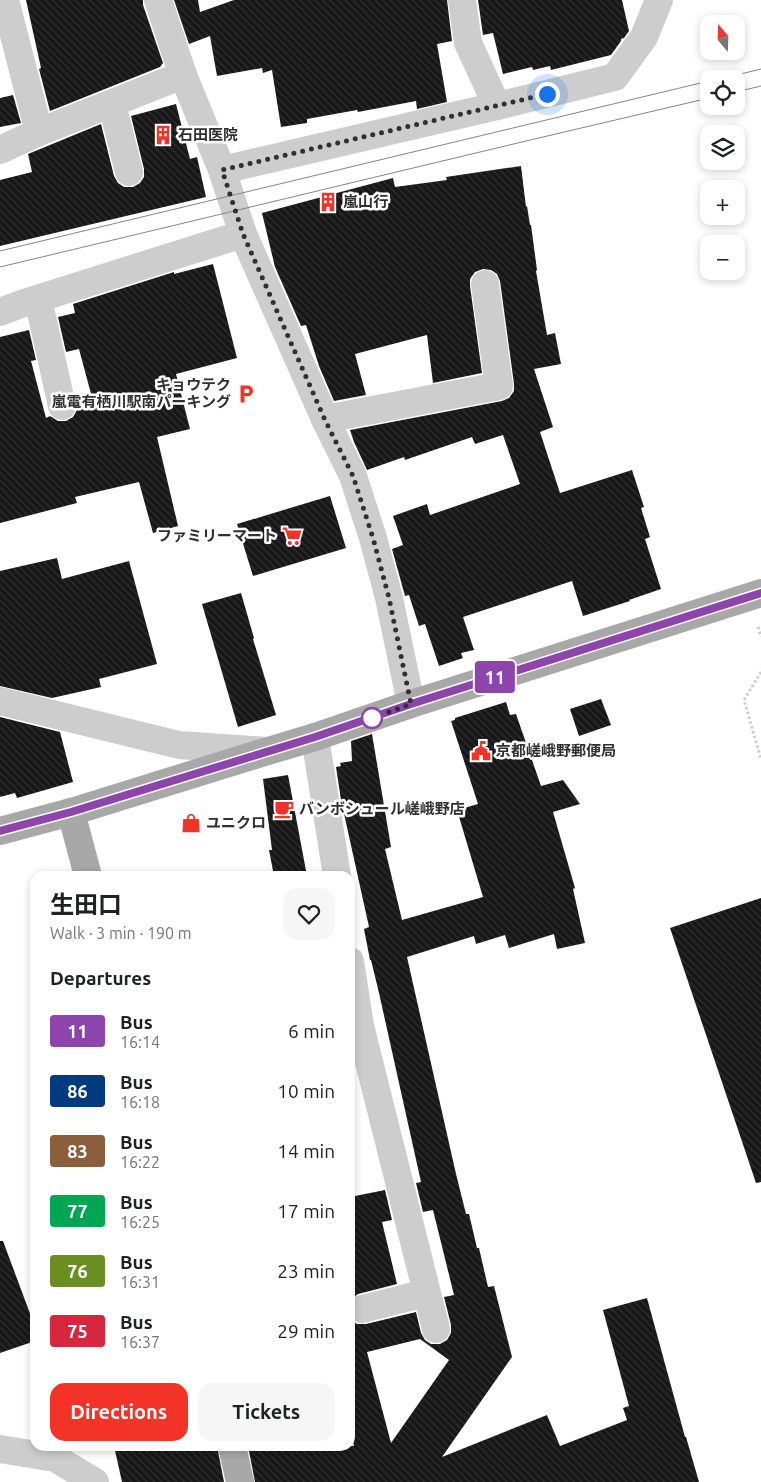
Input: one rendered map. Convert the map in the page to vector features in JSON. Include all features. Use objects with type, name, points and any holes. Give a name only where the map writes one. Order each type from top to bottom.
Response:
[{"type":"main road","points":[[0,831],[71,812],[315,737],[411,704],[761,593]]},
{"type":"main road","points":[[71,812],[87,871]]},
{"type":"main road","points":[[233,1451],[240,1482]]},
{"type":"street","points":[[5,0],[39,132]]},
{"type":"street","points":[[158,0],[183,75],[222,170],[243,234],[325,420],[353,476],[373,538],[389,598],[411,704]]},
{"type":"street","points":[[462,0],[468,43],[497,106]]},
{"type":"street","points":[[222,170],[614,77],[644,37],[659,0]]},
{"type":"street","points":[[0,150],[39,132],[183,75]]},
{"type":"street","points":[[112,104],[130,172]]},
{"type":"street","points":[[0,312],[243,234]]},
{"type":"street","points":[[325,420],[499,386],[486,284]]},
{"type":"street","points":[[38,299],[62,406]]},
{"type":"street","points":[[0,701],[179,745],[268,750]]},
{"type":"street","points":[[315,737],[336,871]]},
{"type":"street","points":[[355,994],[360,1026],[436,1329]]},
{"type":"street","points":[[362,1309],[426,1294]]},
{"type":"street","points":[[0,1449],[55,1458],[95,1482]]},
{"type":"path","points":[[761,672],[744,700],[761,759]]},
{"type":"building","points":[[26,0],[143,0],[143,5],[163,63],[160,67],[50,111],[39,69],[41,68]]},
{"type":"building","points":[[174,0],[198,0],[200,12],[234,0],[447,0],[452,41],[437,44],[447,102],[417,109],[416,101],[307,119],[307,123],[281,127],[272,70],[263,73],[262,68],[217,76],[210,36],[189,44]]},
{"type":"building","points":[[478,0],[622,0],[629,31],[621,39],[611,55],[551,70],[550,66],[533,70],[532,67],[503,74],[493,33],[483,35]]},
{"type":"building","points":[[13,95],[21,123],[0,127],[0,98]]},
{"type":"building","points":[[176,104],[190,159],[197,157],[206,197],[0,246],[0,180],[32,172],[28,154],[101,124],[114,176],[118,183],[124,187],[133,187],[140,183],[144,177],[144,169],[131,116]]},
{"type":"building","points":[[521,166],[547,335],[555,333],[561,364],[534,369],[553,427],[540,432],[560,493],[632,470],[644,507],[641,508],[650,537],[645,539],[661,589],[583,616],[572,581],[463,617],[474,650],[461,653],[463,658],[439,666],[425,624],[419,626],[409,595],[405,596],[392,549],[403,545],[393,516],[427,504],[430,515],[520,484],[503,435],[475,444],[472,437],[405,460],[404,457],[367,470],[350,430],[502,401],[509,398],[514,391],[514,384],[500,281],[497,274],[491,270],[483,269],[475,272],[470,279],[482,373],[433,383],[427,335],[355,354],[366,395],[334,401],[319,366],[306,325],[301,326],[275,267],[262,213],[393,178],[395,187],[447,180],[446,177]]},
{"type":"building","points":[[213,264],[237,358],[176,374],[190,429],[157,437],[178,526],[153,533],[139,482],[75,497],[77,503],[0,523],[0,337],[29,330],[36,360],[31,361],[46,418],[50,416],[58,421],[66,421],[73,417],[77,410],[94,405],[79,349],[66,352],[58,317],[75,313],[73,304],[174,272],[174,274]]},
{"type":"building","name":"ファミリーマート","points":[[330,496],[346,548],[253,576],[237,524]]},
{"type":"building","points":[[57,558],[62,579],[129,561],[157,664],[99,679],[101,687],[52,698],[0,686],[0,571]]},
{"type":"building","points":[[241,593],[276,715],[238,727],[202,604]]},
{"type":"building","points":[[601,699],[611,725],[579,736],[570,709]]},
{"type":"building","points":[[506,702],[510,715],[516,714],[541,786],[563,780],[580,804],[553,812],[575,888],[573,889],[585,943],[557,949],[554,934],[509,948],[505,935],[476,944],[474,936],[407,957],[466,1214],[469,1214],[488,1287],[494,1286],[512,1357],[442,1457],[547,1415],[560,1446],[627,1420],[623,1408],[629,1406],[603,1310],[647,1298],[699,1482],[255,1482],[249,1451],[355,1451],[355,1323],[366,1324],[416,1312],[421,1333],[425,1340],[431,1344],[440,1344],[447,1340],[451,1333],[451,1325],[444,1297],[454,1295],[433,1210],[423,1212],[416,1183],[421,1182],[370,960],[364,929],[369,927],[341,800],[336,767],[341,766],[340,763],[352,761],[351,741],[372,734],[391,847],[385,849],[402,920],[483,897],[457,810],[478,804],[451,721],[455,720],[455,718]],"holes":[[[420,1339],[449,1360],[391,1443],[367,1352]]]},
{"type":"building","points":[[0,717],[60,732],[73,782],[17,798],[15,793],[0,797]]},
{"type":"building","name":"バンボシュール嵯峨野店","points":[[288,775],[306,871],[273,871],[269,850],[272,850],[263,779]]},
{"type":"building","points":[[761,898],[761,1182],[756,1183],[670,928]]},
{"type":"building","points":[[385,1190],[392,1220],[382,1222],[397,1284],[355,1296],[355,1196]]},
{"type":"building","points":[[0,1241],[3,1241],[30,1314],[30,1343],[0,1353]]},
{"type":"building","points":[[115,1451],[218,1451],[224,1482],[122,1482]]},
{"type":"tram line","points":[[745,73],[761,69]]},
{"type":"tram line","points":[[0,251],[700,83]]},
{"type":"tram line","points":[[745,90],[761,86]]},
{"type":"tram line","points":[[0,267],[700,100]]},
{"type":"bus line","name":"11","points":[[0,831],[71,812],[315,737],[411,704],[761,593]]},
{"type":"place","name":"石田医院","points":[[163,135]]},
{"type":"place","name":"嵐山行","points":[[328,202]]},
{"type":"place","name":"キョウテク 嵐電有栖川駅南パーキング","points":[[246,394]]},
{"type":"place","name":"ファミリーマート","points":[[292,536]]},
{"type":"place","name":"京都嵯峨野郵便局","points":[[481,751]]},
{"type":"place","name":"バンボシュール嵯峨野店","points":[[284,809]]},
{"type":"place","name":"ユニクロ","points":[[191,823]]},
{"type":"route","points":[[372,718],[411,704],[389,598],[373,538],[353,476],[325,420],[243,234],[222,170],[547,94]]}]
